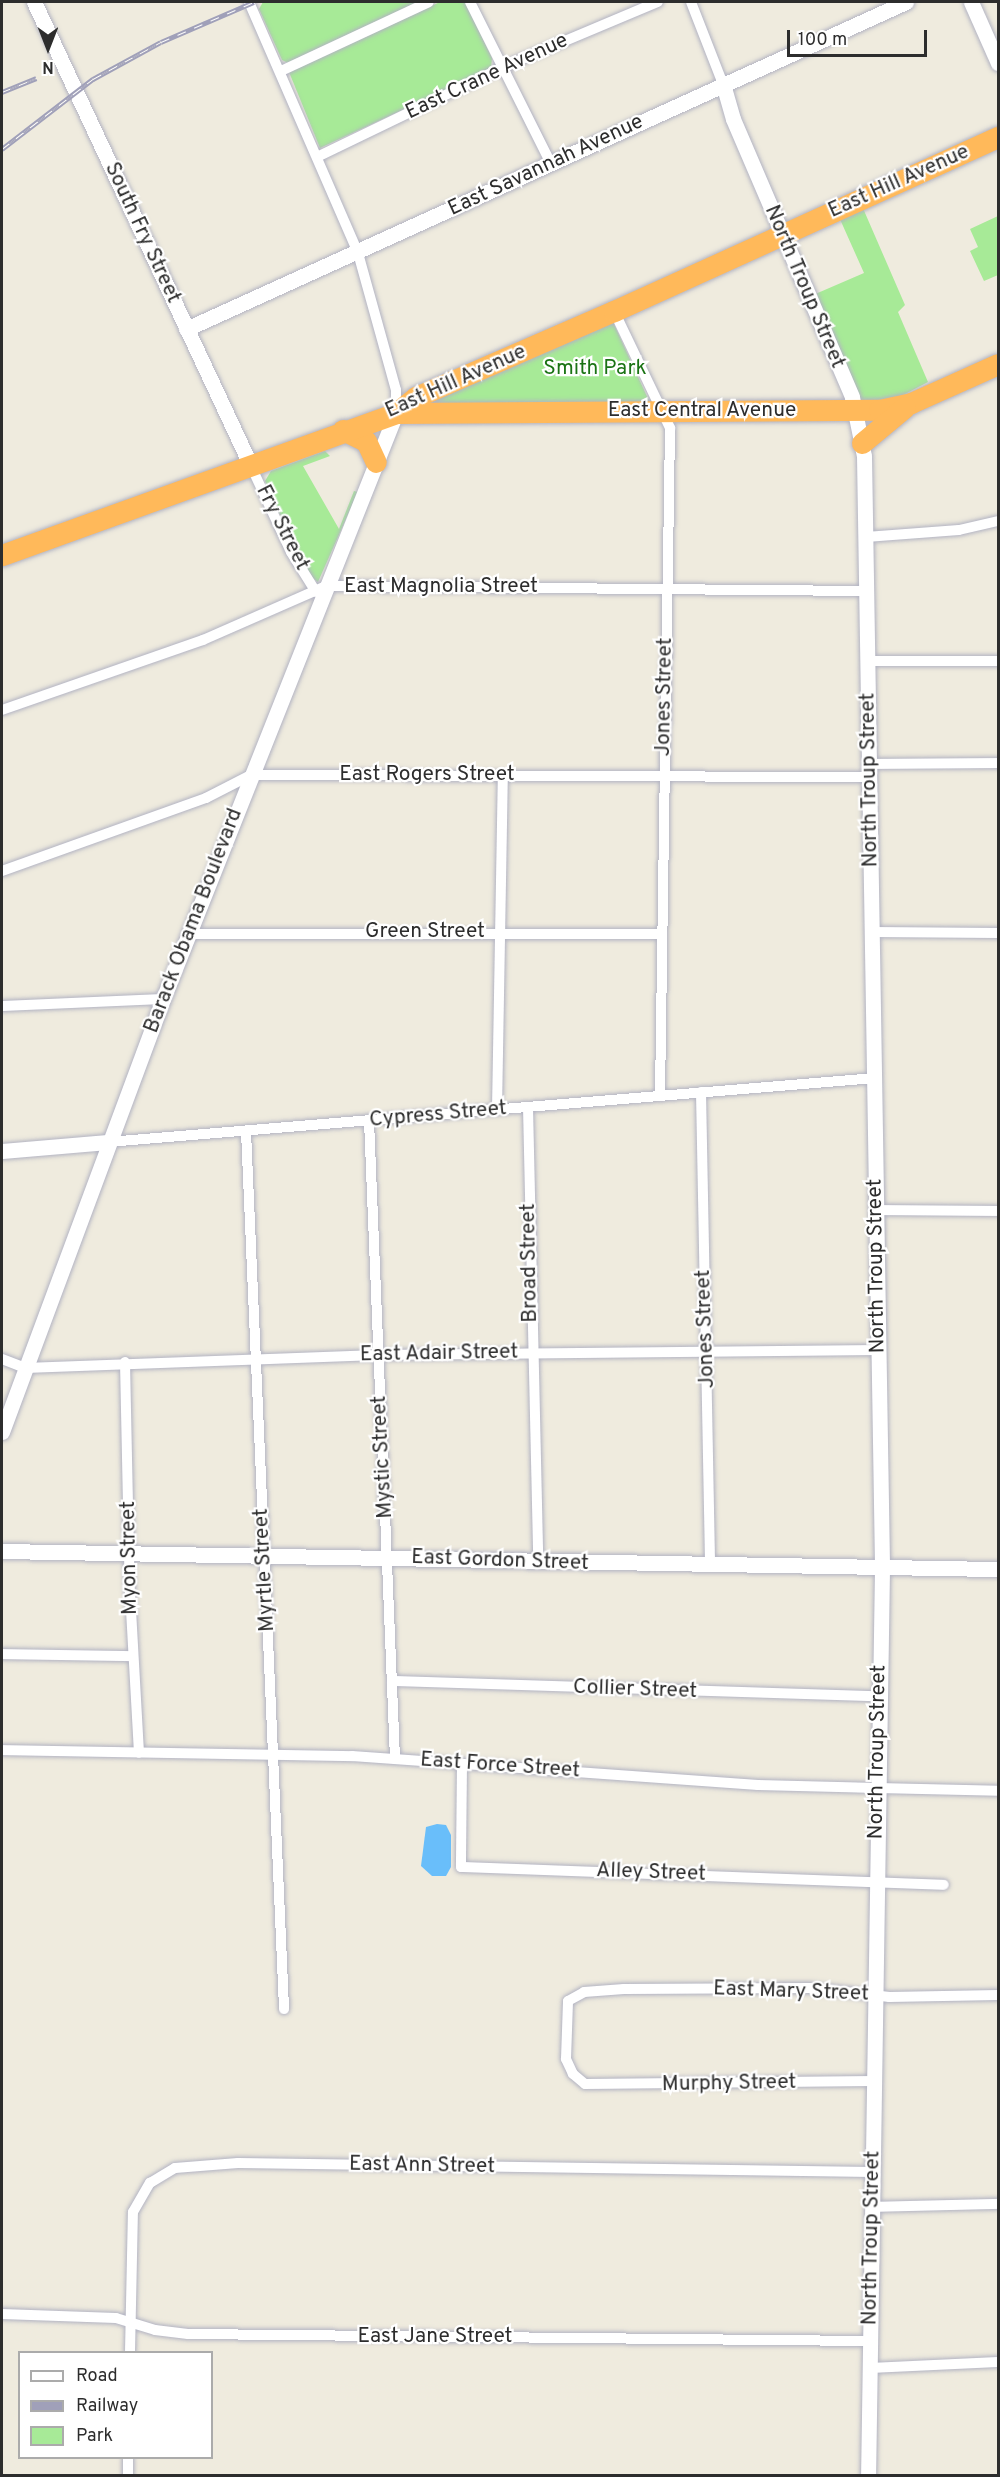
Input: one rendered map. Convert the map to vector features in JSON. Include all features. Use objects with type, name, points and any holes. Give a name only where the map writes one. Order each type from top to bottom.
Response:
[{"type":"highway","name":"East Hill Avenue","points":[[2,555],[343,430],[396,413],[416,397],[615,312],[999,137]]},
{"type":"highway","name":"East Central Avenue","points":[[396,413],[856,410],[911,403],[999,364]]},
{"type":"highway","points":[[862,442],[911,403]]},
{"type":"highway","points":[[343,430],[366,441],[376,462]]},
{"type":"street","name":"South Fry Street","points":[[34,2],[250,464]]},
{"type":"street","points":[[249,2],[358,253],[396,390],[396,413]]},
{"type":"street","points":[[280,71],[429,2]]},
{"type":"street","points":[[470,2],[550,164]]},
{"type":"street","name":"East Crane Avenue","points":[[317,157],[503,67],[658,2]]},
{"type":"street","points":[[691,2],[723,84]]},
{"type":"street","name":"East Savannah Avenue","points":[[186,329],[358,253],[906,2]]},
{"type":"street","points":[[971,2],[999,63]]},
{"type":"street","name":"North Troup Street","points":[[723,84],[733,119],[856,410],[862,442],[867,591],[882,1569],[875,1882],[873,2207],[868,2475]]},
{"type":"street","name":"Jones Street","points":[[615,312],[664,411],[670,428],[660,1096]]},
{"type":"street","name":"Barack Obama Boulevard","points":[[2,1432],[108,1143],[321,589],[396,413]]},
{"type":"street","name":"Fry Street","points":[[250,464],[291,552],[321,589]]},
{"type":"street","points":[[866,537],[959,530],[999,522]]},
{"type":"street","name":"East Magnolia Street","points":[[2,710],[203,640],[321,589],[867,591]]},
{"type":"street","points":[[868,661],[999,661]]},
{"type":"street","name":"East Rogers Street","points":[[2,871],[206,798],[251,775],[663,776],[869,771],[999,763]]},
{"type":"street","points":[[497,1110],[503,776]]},
{"type":"street","name":"Green Street","points":[[190,934],[500,932],[661,934]]},
{"type":"street","points":[[872,932],[999,933]]},
{"type":"street","points":[[2,1006],[163,999]]},
{"type":"street","name":"Cypress Street","points":[[2,1151],[875,1078]]},
{"type":"street","name":"Jones Street","points":[[701,1092],[708,1351],[710,1566]]},
{"type":"street","name":"Broad Street","points":[[528,1107],[531,1353],[537,1563]]},
{"type":"street","name":"Mystic Street","points":[[369,1120],[395,1758]]},
{"type":"street","name":"Myrtle Street","points":[[246,1131],[254,1359],[266,1555],[284,2009]]},
{"type":"street","points":[[876,1210],[999,1211]]},
{"type":"street","name":"East Adair Street","points":[[2,1359],[25,1368],[125,1362],[378,1355],[879,1350]]},
{"type":"street","name":"Myon Street","points":[[125,1362],[133,1656],[140,1753]]},
{"type":"street","name":"East Gordon Street","points":[[2,1551],[506,1559],[537,1563],[999,1569]]},
{"type":"street","points":[[2,1654],[133,1656]]},
{"type":"street","name":"Collier Street","points":[[392,1681],[879,1696]]},
{"type":"street","name":"East Force Street","points":[[2,1750],[395,1758],[877,1790],[999,1791]]},
{"type":"street","name":"Alley Street","points":[[462,1764],[461,1867],[944,1885]]},
{"type":"street","name":"East Mary Street","points":[[585,2085],[573,2074],[566,2059],[565,2037],[568,2001],[584,1992],[810,1988],[875,1995],[999,1995]]},
{"type":"street","name":"Murphy Street","points":[[585,2085],[874,2081]]},
{"type":"street","name":"East Ann Street","points":[[130,2351],[133,2212],[150,2183],[176,2168],[238,2163],[873,2172]]},
{"type":"street","points":[[873,2207],[999,2204]]},
{"type":"street","name":"East Jane Street","points":[[2,2314],[116,2318],[130,2323],[188,2334],[870,2341]]},
{"type":"street","points":[[870,2368],[999,2362]]},
{"type":"street","points":[[128,2459],[128,2475]]},
{"type":"green space","points":[[263,2],[419,2],[288,63],[282,60],[259,9]]},
{"type":"green space","points":[[440,2],[465,2],[492,58],[491,69],[320,148],[289,72]]},
{"type":"green space","points":[[862,206],[905,305],[898,312],[928,382],[888,403],[861,401],[813,295],[864,273],[839,217]]},
{"type":"green space","points":[[998,216],[998,275],[984,281],[970,251],[978,247],[970,229]]},
{"type":"green space","name":"Smith Park","points":[[613,322],[650,403],[413,406]]},
{"type":"green space","points":[[325,451],[330,456],[303,466],[339,529],[354,491],[358,492],[318,582],[307,574],[265,481],[271,471]]},
{"type":"water","points":[[437,1824],[446,1825],[451,1835],[451,1867],[446,1876],[432,1876],[421,1866],[426,1827]]},
{"type":"railway","points":[[2,149],[93,79],[161,42],[254,2]]},
{"type":"railway","points":[[2,92],[36,78]]}]
